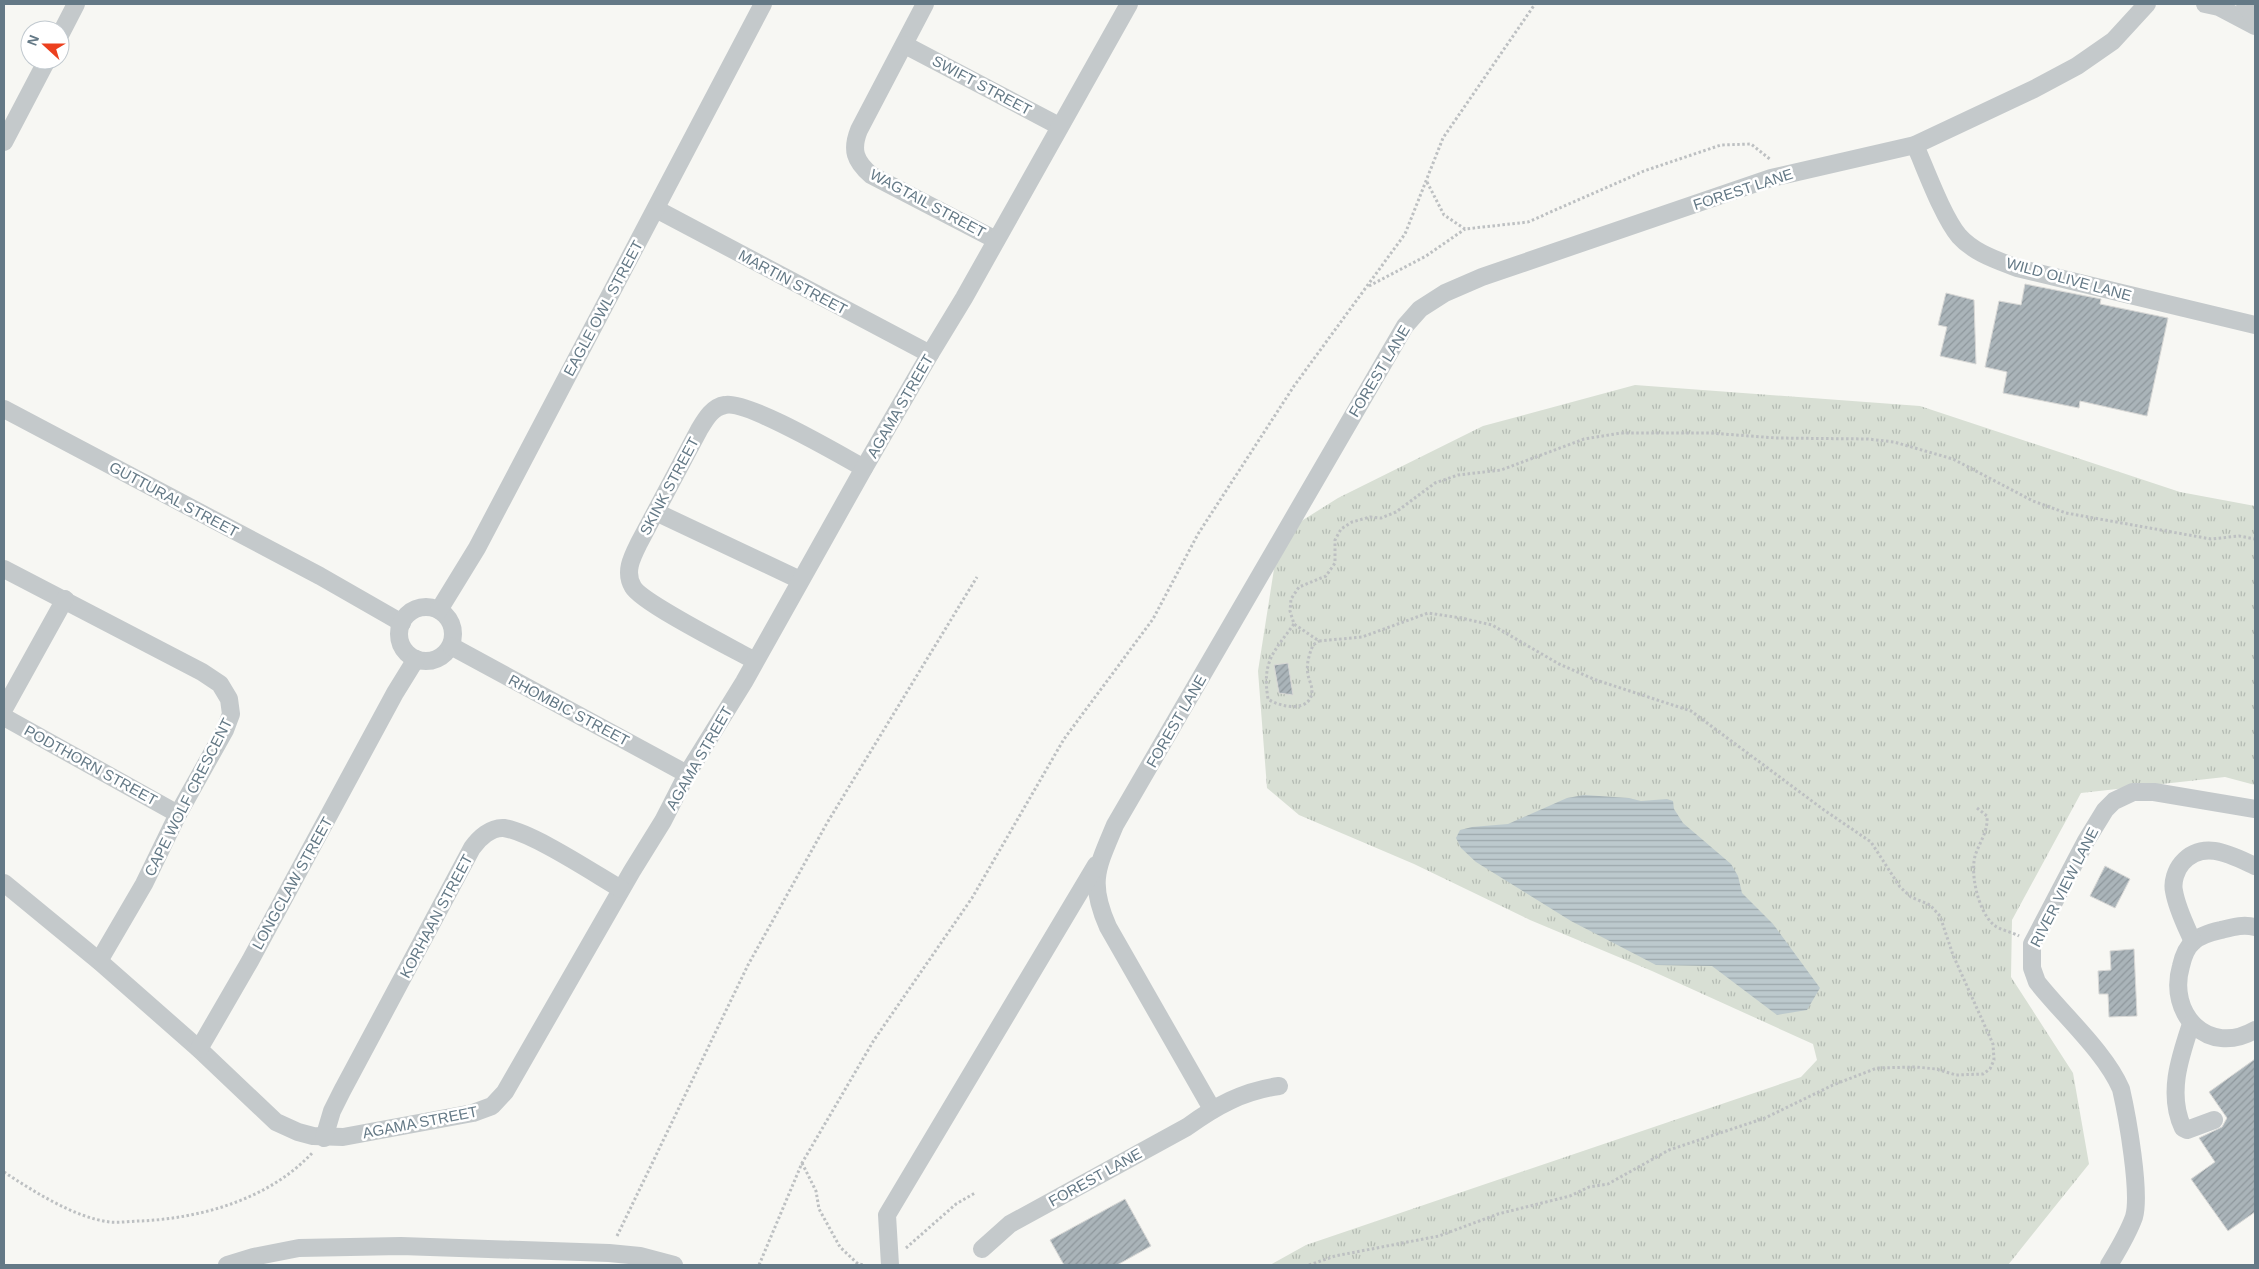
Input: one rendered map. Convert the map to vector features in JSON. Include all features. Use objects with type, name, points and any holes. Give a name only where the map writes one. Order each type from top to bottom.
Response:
[{"type":"street","points":[[68,20],[76,4]]},
{"type":"street","name":"EAGLE OWL STREET","points":[[439,610],[477,548],[763,4]]},
{"type":"street","name":"WAGTAIL STREET","points":[[925,4],[859,130],[854,142],[856,155],[864,169],[871,175],[996,240]]},
{"type":"street","name":"FOREST LANE","points":[[1212,1109],[1164,1028],[1103,915],[1096,884],[1097,868],[1115,825],[1369,388],[1413,316],[1432,300],[1482,277],[1539,256],[1788,174],[1915,145],[2034,90],[2077,66],[2113,41],[2147,4]]},
{"type":"street","points":[[2205,4],[2224,10],[2255,26]]},
{"type":"street","points":[[2245,4],[2255,20]]},
{"type":"street","name":"AGAMA STREET","points":[[99,961],[199,1049],[276,1122],[298,1132],[324,1138],[343,1137],[473,1113],[484,1110],[498,1102],[659,828],[687,774],[756,661],[864,468],[964,298],[1123,6]]},
{"type":"street","name":"SWIFT STREET","points":[[905,45],[1059,126]]},
{"type":"street","points":[[4,142],[42,70]]},
{"type":"street","name":"WILD OLIVE LANE","points":[[1915,145],[1951,224],[1960,236],[1985,255],[2035,272],[2255,324]]},
{"type":"street","name":"MARTIN STREET","points":[[656,210],[930,354]]},
{"type":"street","name":"SKINK STREET","points":[[756,661],[651,603],[633,588],[628,570],[630,562],[703,424],[710,413],[723,405],[733,404],[755,412],[864,468]]},
{"type":"street","name":"GUTTURAL STREET","points":[[4,409],[402,623]]},
{"type":"street","points":[[656,512],[800,580]]},
{"type":"street","name":"CAPE WOLF CRESCENT","points":[[4,569],[65,599],[202,672],[220,684],[229,699],[231,714],[225,730],[178,814],[144,884],[99,961]]},
{"type":"street","points":[[4,709],[65,599]]},
{"type":"street","points":[[427,607],[439,610],[448,618],[454,632],[451,646],[441,657],[429,661],[416,659],[404,650],[399,635],[402,623],[409,613],[418,608],[427,607]]},
{"type":"street","name":"RHOMBIC STREET","points":[[451,646],[687,774]]},
{"type":"street","name":"LONGCLAW STREET","points":[[199,1049],[250,961],[383,715],[416,659]]},
{"type":"street","name":"PODTHORN STREET","points":[[4,717],[178,814]]},
{"type":"street","name":"RIVER VIEW LANE","points":[[2109,1265],[2129,1228],[2135,1208],[2133,1171],[2121,1089],[2116,1077],[2037,982],[2032,968],[2032,944],[2086,842],[2105,810],[2114,801],[2133,792],[2154,792],[2255,809]]},
{"type":"street","name":"KORHAAN STREET","points":[[324,1138],[332,1111],[342,1090],[472,848],[483,835],[505,828],[518,833],[541,843],[621,890]]},
{"type":"street","points":[[2193,942],[2177,903],[2174,889],[2178,868],[2189,855],[2206,849],[2228,853],[2255,866]]},
{"type":"street","points":[[890,1263],[887,1215],[1102,854]]},
{"type":"street","points":[[4,883],[99,961]]},
{"type":"street","points":[[2255,927],[2239,925],[2226,928],[2212,932],[2193,942],[2183,958],[2177,985],[2184,1010],[2191,1024],[2197,1029],[2221,1039],[2232,1039],[2255,1030]]},
{"type":"street","points":[[2191,1024],[2181,1056],[2175,1088],[2179,1119],[2183,1128],[2188,1130],[2214,1120]]},
{"type":"street","name":"FOREST LANE","points":[[982,1249],[1010,1224],[1187,1127],[1212,1109],[1243,1094],[1279,1086]]},
{"type":"street","points":[[227,1265],[253,1257],[299,1248],[401,1246],[609,1253],[640,1256],[674,1265]]},
{"type":"path","points":[[759,1265],[802,1163],[874,1040],[972,898],[1064,739],[1153,619],[1198,534],[1294,386],[1405,234],[1443,138],[1535,4]]},
{"type":"path","points":[[1367,287],[1426,256],[1465,229],[1528,222],[1644,171],[1722,145],[1751,144],[1788,174]]},
{"type":"path","points":[[1426,181],[1444,215],[1465,229]]},
{"type":"path","points":[[1319,641],[1294,624],[1290,611],[1291,599],[1299,586],[1326,576],[1335,563],[1335,540],[1341,529],[1352,522],[1370,517],[1381,518],[1396,512],[1435,483],[1458,475],[1501,470],[1584,439],[1621,433],[1710,433],[1776,438],[1868,439],[1894,442],[1953,459],[2033,501],[2066,513],[2211,539],[2239,536],[2255,539]]},
{"type":"path","points":[[609,1253],[748,965],[827,823],[977,577]]},
{"type":"path","points":[[1294,624],[1271,655],[1266,672],[1268,699],[1275,704],[1291,708],[1302,705],[1308,700],[1312,692],[1307,664],[1313,645],[1319,641],[1362,637],[1382,631],[1409,619],[1428,614],[1461,618],[1492,625],[1559,664],[1596,680],[1691,711],[1824,810],[1871,842],[1900,887],[1911,897],[1930,905],[1940,916],[1953,955],[1993,1044],[1994,1060],[1990,1069],[1983,1074],[1971,1076],[1916,1067],[1877,1068],[1833,1085],[1765,1118],[1669,1150],[1608,1184],[1589,1187],[1570,1196],[1498,1214],[1439,1236],[1335,1256],[1309,1265]]},
{"type":"path","points":[[1977,808],[1988,816],[1988,826],[1972,866],[1983,909],[1994,925],[2032,944]]},
{"type":"path","points":[[4,1172],[42,1197],[73,1211],[110,1222],[166,1220],[235,1204],[268,1188],[298,1166],[324,1138]]},
{"type":"path","points":[[802,1163],[816,1191],[819,1209],[840,1247],[858,1264],[865,1265]]},
{"type":"path","points":[[890,1263],[956,1204],[975,1193]]},
{"type":"green space","points":[[1635,385],[1920,406],[2180,492],[2255,506],[2255,785],[2225,777],[2081,793],[2012,920],[2011,977],[2073,1073],[2089,1164],[2008,1265],[1270,1265],[1306,1245],[1801,1077],[1817,1060],[1813,1044],[1652,971],[1530,920],[1414,864],[1299,815],[1267,788],[1258,671],[1274,569],[1283,545],[1291,531],[1303,520],[1338,498],[1483,426]]},
{"type":"shaded area","points":[[1584,795],[1629,798],[1641,801],[1667,799],[1673,801],[1674,809],[1683,823],[1731,864],[1738,876],[1742,893],[1773,924],[1820,988],[1807,1010],[1777,1015],[1712,966],[1656,965],[1571,921],[1476,862],[1461,848],[1456,838],[1460,830],[1508,824],[1567,798]]},
{"type":"building","points":[[2025,284],[2101,299],[2100,304],[2168,318],[2147,416],[2080,401],[2079,408],[2003,393],[2007,372],[1985,367],[1999,301],[2021,305]]},
{"type":"building","points":[[1946,293],[1974,300],[1976,364],[1940,356],[1947,327],[1938,325]]},
{"type":"building","points":[[1288,663],[1293,695],[1279,693],[1274,665]]},
{"type":"building","points":[[2105,866],[2130,879],[2115,908],[2090,896]]},
{"type":"building","points":[[2134,949],[2137,1016],[2109,1017],[2108,994],[2099,994],[2098,971],[2111,970],[2110,951]]},
{"type":"building","points":[[2255,1059],[2255,1212],[2228,1231],[2191,1179],[2215,1162],[2199,1138],[2222,1127],[2227,1118],[2209,1092]]},
{"type":"building","points":[[1125,1199],[1151,1246],[1117,1265],[1064,1265],[1050,1240]]}]
